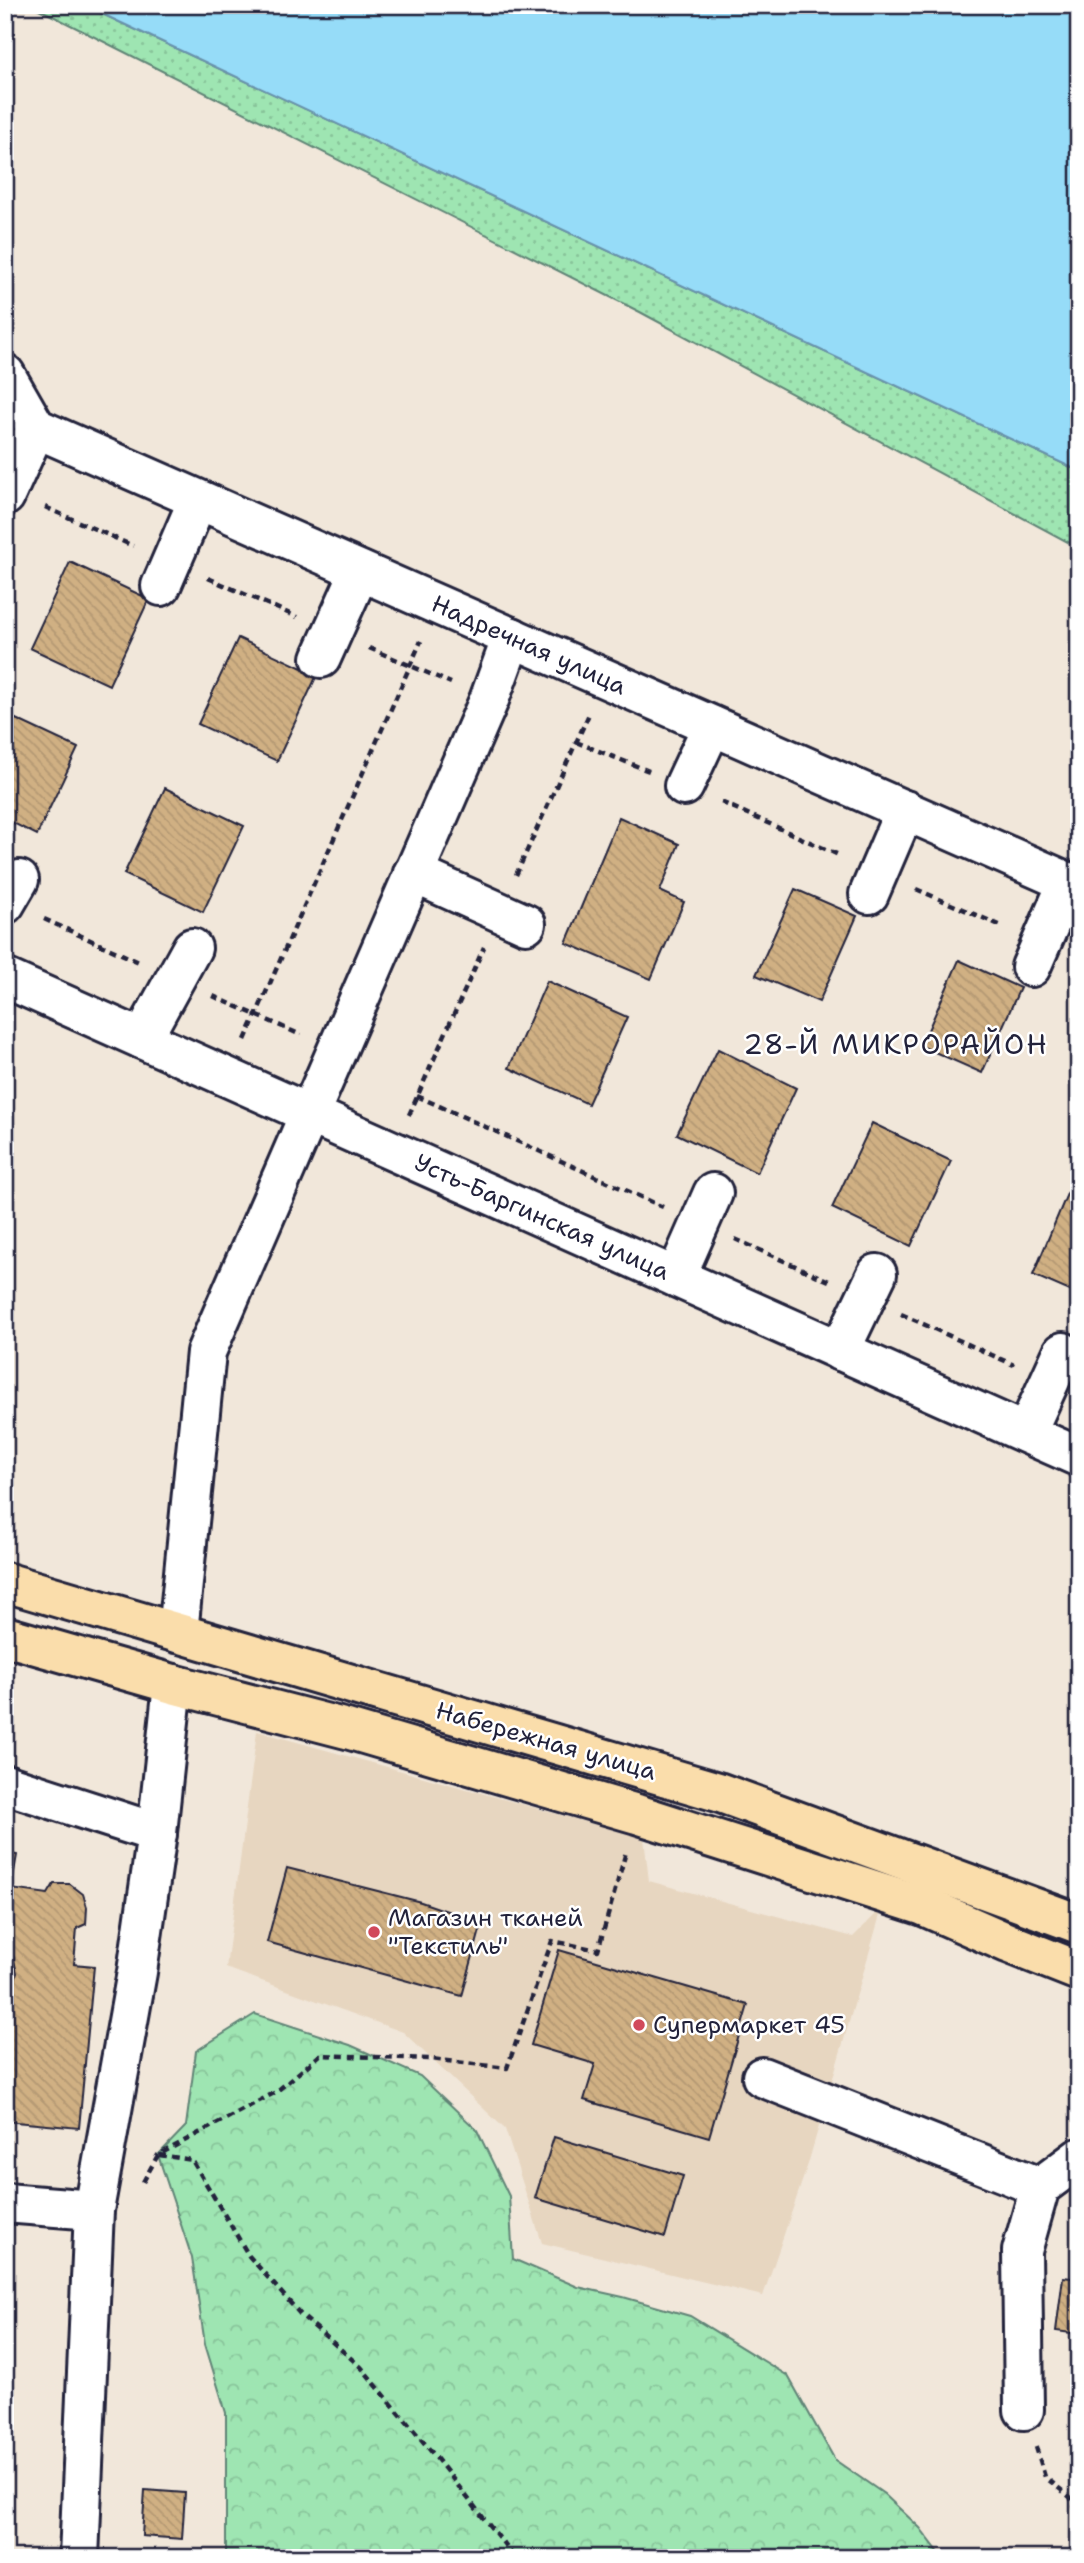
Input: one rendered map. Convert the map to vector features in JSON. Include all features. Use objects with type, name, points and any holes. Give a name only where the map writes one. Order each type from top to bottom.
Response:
[{"type":"main road","name":"Набережная улица","points":[[5,1582],[718,1792],[1079,1924]]},
{"type":"main road","points":[[173,1684],[178,1633]]},
{"type":"main road","name":"Набережная улица","points":[[5,1636],[173,1684],[347,1729],[637,1814],[924,1906],[1079,1971]]},
{"type":"street","points":[[5,374],[36,428],[6,494]]},
{"type":"street","name":"Надречная улица","points":[[36,428],[1073,884]]},
{"type":"street","points":[[166,574],[198,500]]},
{"type":"street","points":[[327,645],[360,571]]},
{"type":"street","points":[[178,1633],[206,1352],[489,700],[512,637]]},
{"type":"street","points":[[684,786],[712,726]]},
{"type":"street","points":[[874,884],[905,810]]},
{"type":"street","points":[[413,873],[526,924]]},
{"type":"street","points":[[1036,955],[1073,884]]},
{"type":"street","points":[[142,1039],[192,948]]},
{"type":"street","name":"Усть-Баргинская улица","points":[[5,978],[1079,1457]]},
{"type":"street","points":[[676,1277],[706,1208]]},
{"type":"street","points":[[841,1351],[871,1286]]},
{"type":"street","points":[[1026,1433],[1056,1367]]},
{"type":"street","points":[[79,2558],[94,2210],[137,1972],[157,1833],[173,1684]]},
{"type":"street","points":[[5,1784],[157,1833]]},
{"type":"street","points":[[762,2077],[1040,2187]]},
{"type":"street","points":[[1024,2410],[1022,2251],[1040,2187],[1079,2158]]},
{"type":"street","points":[[5,2203],[94,2210]]},
{"type":"path","points":[[6,494],[166,574],[327,645],[410,665],[489,700]]},
{"type":"path","points":[[228,1079],[437,604]]},
{"type":"path","points":[[576,742],[684,786],[874,884],[1036,955]]},
{"type":"path","points":[[417,1096],[706,1208],[871,1286],[1056,1367]]},
{"type":"path","points":[[138,2190],[158,2155],[276,2092],[320,2055],[431,2059],[507,2068],[552,1941],[597,1950],[637,1814]]},
{"type":"path","points":[[158,2155],[192,2160],[249,2256],[301,2315],[360,2367],[515,2558]]},
{"type":"path","points":[[1024,2410],[1045,2477],[1070,2497],[1079,2514]]},
{"type":"path","points":[[1070,2497],[1079,2496]]},
{"type":"shaded area","points":[[257,1731],[644,1838],[649,1881],[853,1937],[882,1908],[808,2164],[763,2296],[542,2243],[505,2129],[403,2032],[226,1968]]},
{"type":"green space","points":[[31,5],[83,5],[1079,471],[1079,548],[640,312]]},
{"type":"green space","points":[[255,2014],[350,2045],[420,2076],[477,2130],[509,2196],[513,2259],[578,2287],[690,2316],[788,2376],[835,2460],[884,2494],[920,2528],[943,2558],[226,2558],[226,2413],[205,2344],[192,2258],[158,2155],[186,2126],[196,2051]]},
{"type":"water","points":[[83,5],[1079,5],[1079,471]]},
{"type":"building","points":[[70,562],[149,599],[109,685],[30,648]]},
{"type":"building","points":[[238,638],[317,675],[277,761],[198,724]]},
{"type":"building","points":[[5,714],[78,748],[37,835],[5,819]]},
{"type":"building","points":[[165,788],[244,826],[203,912],[124,874]]},
{"type":"building","points":[[619,817],[679,844],[660,891],[684,902],[651,979],[566,943]]},
{"type":"building","points":[[795,889],[857,916],[819,1002],[756,975]]},
{"type":"building","points":[[959,960],[1020,988],[982,1073],[921,1046]]},
{"type":"building","points":[[547,981],[627,1017],[588,1104],[509,1068]]},
{"type":"building","points":[[718,1049],[796,1088],[757,1173],[677,1134]]},
{"type":"building","points":[[872,1123],[951,1161],[911,1246],[832,1208]]},
{"type":"building","points":[[1069,1189],[1079,1193],[1079,1295],[1033,1275]]},
{"type":"building","points":[[5,1853],[17,1855],[11,1889],[48,1894],[54,1884],[70,1884],[83,1894],[87,1907],[86,1924],[77,1928],[74,1964],[94,1966],[79,2128],[5,2121],[5,1994],[13,1987],[17,1973],[13,1956],[5,1948]]},
{"type":"building","name":"Магазин тканей \"Текстиль\"","points":[[287,1868],[421,1902],[482,1923],[462,1996],[267,1942]]},
{"type":"building","name":"Супермаркет 45","points":[[559,1950],[748,2005],[709,2137],[584,2100],[595,2064],[531,2045]]},
{"type":"building","points":[[554,2137],[683,2176],[665,2237],[535,2198]]},
{"type":"building","points":[[1063,2277],[1079,2279],[1079,2334],[1056,2331]]},
{"type":"building","points":[[1079,2399],[1079,2439],[1075,2439]]},
{"type":"building","points":[[145,2490],[185,2493],[182,2539],[142,2536]]},
{"type":"place","name":"Магазин тканей \"Текстиль\"","points":[[374,1932]]},
{"type":"place","name":"Супермаркет 45","points":[[639,2025]]},
{"type":"district","name":"28-Й МИКРОРАЙОН","points":[[896,1044]]}]
